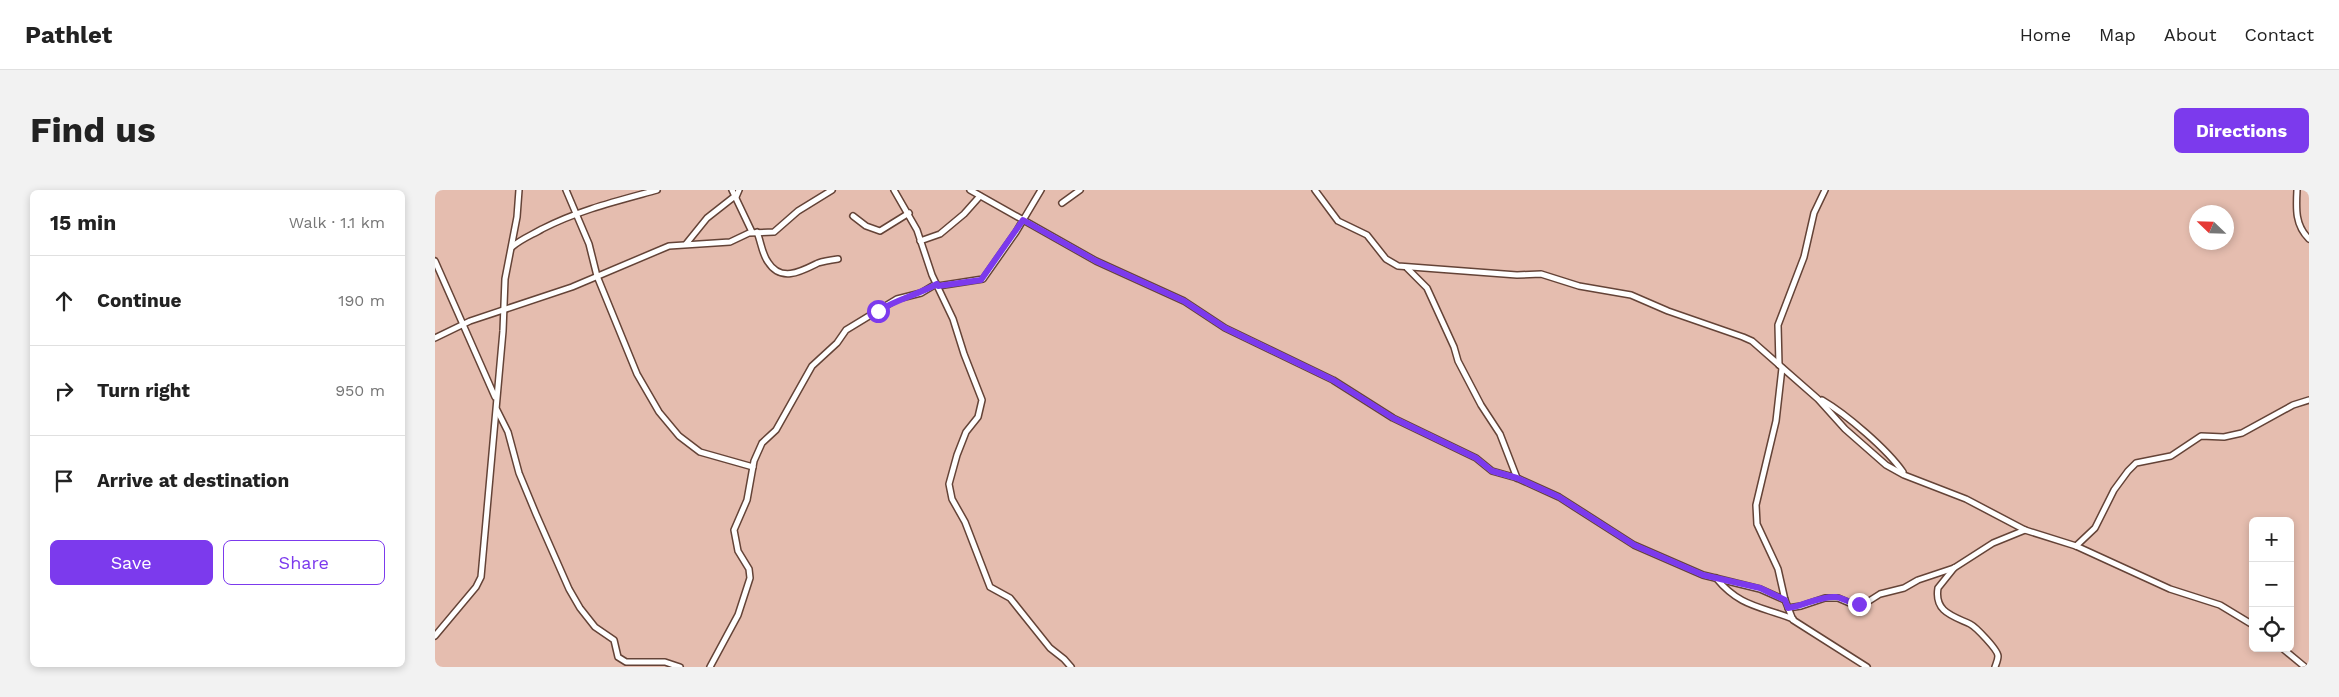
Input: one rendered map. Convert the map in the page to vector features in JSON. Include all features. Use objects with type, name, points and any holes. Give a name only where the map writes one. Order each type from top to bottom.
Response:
[{"type":"street","points":[[435,636],[476,587],[481,577],[497,410],[496,399],[505,279],[512,248],[519,190]]},
{"type":"street","points":[[566,190],[589,244],[597,276],[637,374],[670,427],[700,452],[753,467]]},
{"type":"street","points":[[512,248],[520,240],[575,214],[614,200],[657,190]]},
{"type":"street","points":[[686,244],[707,218],[739,190]]},
{"type":"street","points":[[435,338],[463,324],[549,296],[667,247],[730,242],[754,232],[778,230],[798,211],[832,190]]},
{"type":"street","points":[[894,190],[909,213],[937,285],[953,319],[964,354],[983,400],[978,417],[966,432],[957,455],[949,484],[952,499],[965,522],[991,587],[1010,598],[1050,648],[1071,667]]},
{"type":"street","points":[[970,190],[1096,261],[1184,301],[1225,328],[1333,380],[1393,418],[1476,458],[1492,471],[1517,478],[1575,506],[1634,545],[1685,568],[1716,578],[1760,588],[1785,600]]},
{"type":"street","points":[[710,667],[738,615],[749,578],[749,568],[737,551],[734,530],[747,500],[753,467],[761,446],[778,427],[811,366],[837,343],[846,330],[897,300],[921,293],[937,285],[981,280],[1023,220],[1041,190]]},
{"type":"street","points":[[1063,203],[1080,190]]},
{"type":"street","points":[[1315,190],[1338,221],[1367,235],[1386,258],[1398,266],[1517,275],[1536,273],[1579,286],[1631,295],[1668,311],[1752,341],[1819,399],[1845,429],[1880,461],[1904,475],[1966,498],[2025,530],[2076,546],[2170,589],[2220,605],[2249,623]]},
{"type":"street","points":[[1793,619],[1785,600],[1778,569],[1757,524],[1755,513],[1776,421],[1781,366],[1778,325],[1804,258],[1814,213],[1825,190]]},
{"type":"street","points":[[2297,190],[2297,219],[2309,239]]},
{"type":"street","points":[[735,194],[767,262],[773,268],[783,273],[799,273],[819,263],[838,259]]},
{"type":"street","points":[[920,242],[940,234],[964,214],[980,196]]},
{"type":"street","points":[[853,216],[866,226],[880,231],[887,229],[909,213]]},
{"type":"street","points":[[435,260],[496,399]]},
{"type":"street","points":[[1407,268],[1427,288],[1453,347],[1457,362],[1500,434],[1517,478]]},
{"type":"street","points":[[1819,399],[1835,408],[1883,450],[1904,475]]},
{"type":"street","points":[[2076,546],[2095,528],[2114,490],[2136,463],[2171,456],[2201,436],[2224,437],[2242,433],[2293,405],[2309,400]]},
{"type":"street","points":[[497,410],[508,432],[519,472],[536,514],[580,608],[595,627],[613,639],[618,657],[621,660],[631,664],[665,662],[680,667]]},
{"type":"street","points":[[1788,608],[1835,597],[1852,604],[1859,604],[1955,568],[1993,543],[2025,530]]},
{"type":"street","points":[[1955,568],[1938,588],[1941,607],[1945,613],[1954,619],[1973,627],[1995,649],[1998,658],[1995,667]]},
{"type":"street","points":[[1716,578],[1727,592],[1743,602],[1793,619],[1867,667]]},
{"type":"street","points":[[2287,652],[2305,667]]},
{"type":"route","points":[[878,311],[903,297],[921,293],[937,284],[938,286],[983,279],[1023,220],[1096,261],[1184,301],[1225,328],[1333,380],[1393,418],[1476,458],[1492,471],[1517,478],[1559,497],[1634,545],[1703,575],[1760,588],[1785,600],[1788,608],[1835,597],[1852,604],[1859,604]]}]
